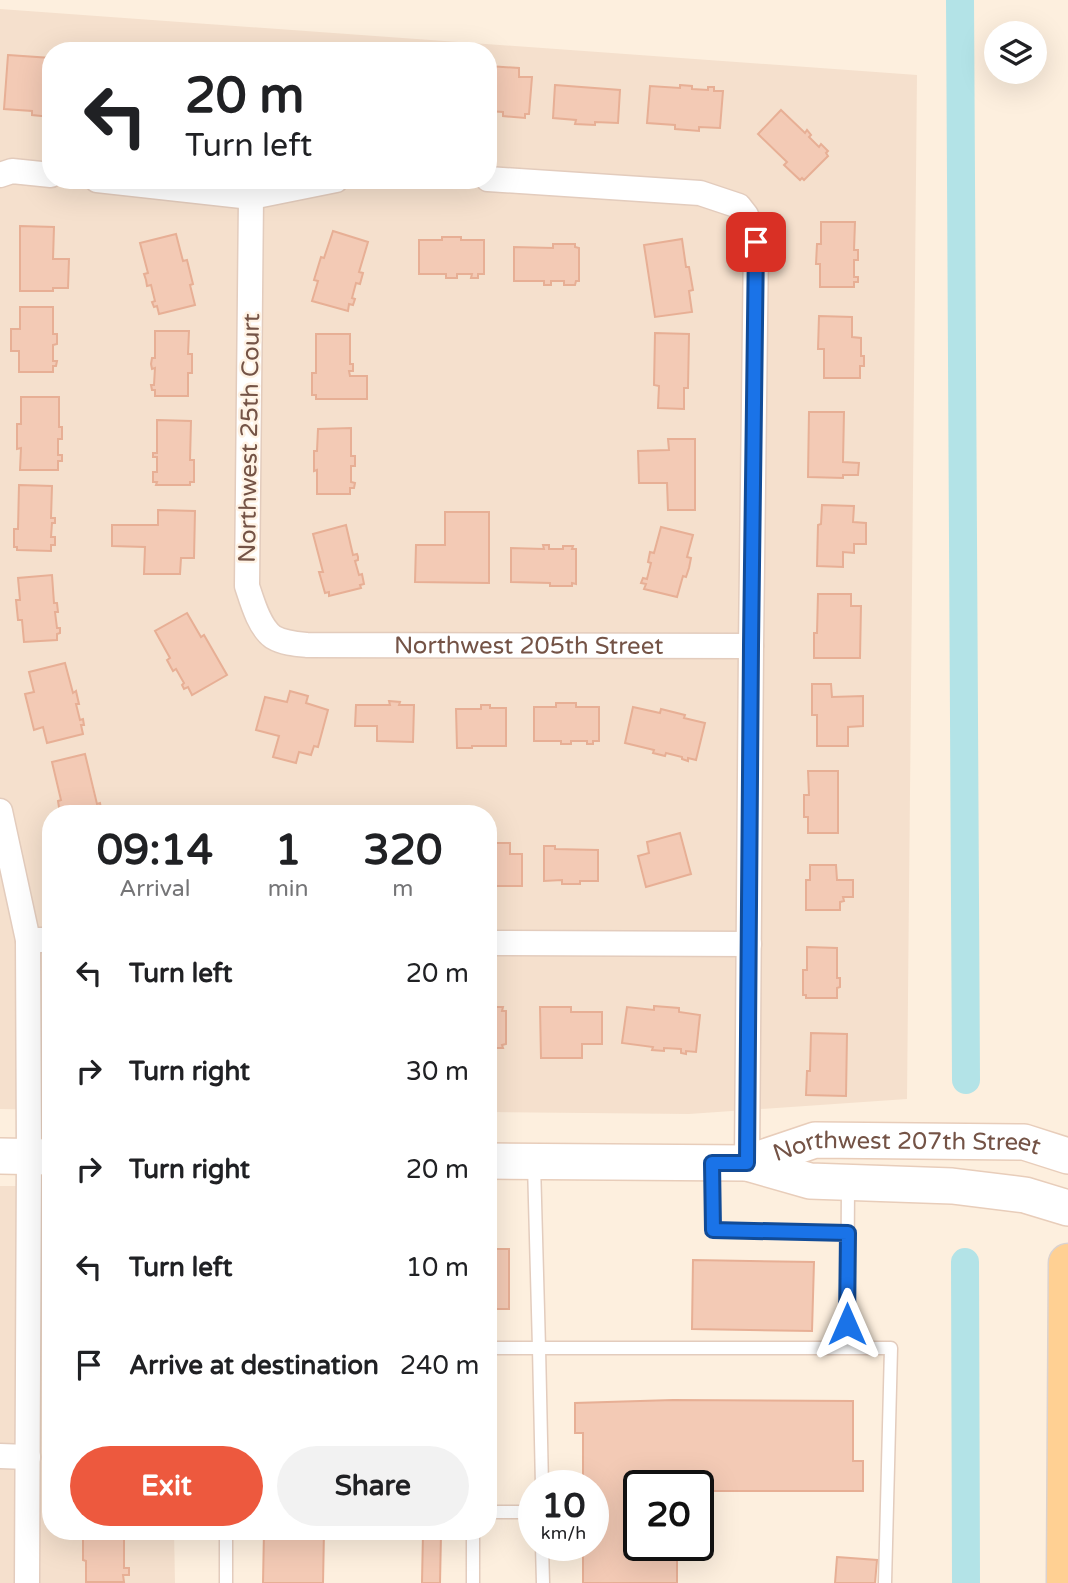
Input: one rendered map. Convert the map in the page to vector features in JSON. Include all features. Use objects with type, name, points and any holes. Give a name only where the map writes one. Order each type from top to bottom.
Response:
[{"type":"main road","points":[[1066,1583],[1068,1263]]},
{"type":"street","points":[[0,175],[12,171],[42,174]]},
{"type":"street","points":[[497,180],[700,193],[739,206],[746,215],[756,242],[747,1163]]},
{"type":"street","points":[[179,189],[251,197],[291,189]]},
{"type":"street","name":"Northwest 25th Court","points":[[251,197],[247,586],[254,612],[272,636],[289,643],[307,645]]},
{"type":"street","name":"Northwest 205th Street","points":[[307,645],[751,646]]},
{"type":"street","points":[[0,811],[39,940],[27,1156],[27,1583]]},
{"type":"street","points":[[497,943],[749,944]]},
{"type":"street","name":"Northwest 207th Street","points":[[747,1163],[816,1140],[1024,1142],[1068,1156]]},
{"type":"street","name":"Northwest 207th Street","points":[[497,1161],[747,1163],[810,1181],[952,1186],[1025,1195],[1068,1208]]},
{"type":"street","points":[[0,1456],[28,1457]]},
{"type":"lane","points":[[534,1161],[542,1470]]},
{"type":"lane","points":[[712,1163],[713,1230],[848,1233]]},
{"type":"lane","points":[[847,1346],[848,1182]]},
{"type":"lane","points":[[497,1348],[891,1348],[886,1583]]},
{"type":"lane","points":[[497,1512],[518,1512]]},
{"type":"lane","points":[[226,1540],[226,1583]]},
{"type":"lane","points":[[473,1540],[473,1583]]},
{"type":"lane","points":[[542,1561],[543,1583]]},
{"type":"shaded area","points":[[0,9],[458,42],[42,42],[42,189],[497,189],[497,45],[917,75],[907,1099],[689,1114],[497,1112],[497,805],[42,805],[42,1110],[0,1109]]},
{"type":"shaded area","points":[[0,1186],[42,1186],[42,1540],[174,1540],[175,1583],[0,1583]]},
{"type":"building","points":[[8,55],[42,57],[42,116],[32,115],[32,111],[4,109]]},
{"type":"building","points":[[497,67],[519,68],[519,77],[532,77],[529,114],[525,114],[525,118],[503,116],[503,112],[497,112]]},
{"type":"building","points":[[555,85],[620,90],[618,123],[575,124],[576,120],[553,118]]},
{"type":"building","points":[[680,85],[708,90],[708,87],[714,87],[714,91],[723,91],[720,128],[699,127],[699,131],[675,129],[675,125],[647,123],[650,86],[680,88]]},
{"type":"building","points":[[781,110],[805,133],[807,130],[811,135],[809,137],[819,147],[821,144],[828,151],[828,156],[804,180],[800,180],[784,165],[787,162],[758,134]]},
{"type":"building","points":[[821,222],[855,222],[854,250],[858,250],[858,260],[854,260],[854,277],[858,277],[858,282],[854,282],[854,287],[820,287],[820,264],[816,264],[817,244],[821,244]]},
{"type":"building","points":[[20,226],[54,227],[53,259],[69,259],[68,288],[20,291]]},
{"type":"building","points":[[333,231],[368,242],[359,272],[363,273],[360,284],[356,283],[352,298],[355,299],[353,305],[349,304],[348,311],[312,301],[318,281],[314,280]]},
{"type":"building","points":[[176,234],[183,261],[187,260],[195,305],[159,314],[157,306],[154,307],[152,302],[155,301],[151,285],[147,286],[144,274],[148,273],[140,243]]},
{"type":"building","points":[[442,237],[484,240],[484,274],[478,274],[478,278],[471,278],[472,274],[457,274],[457,278],[446,278],[446,274],[419,274],[419,240],[442,240]]},
{"type":"building","points":[[682,239],[693,290],[689,291],[692,312],[655,317],[644,245]]},
{"type":"building","points":[[553,244],[575,244],[575,247],[579,248],[579,281],[576,281],[575,285],[564,285],[564,281],[551,281],[551,285],[544,285],[544,281],[514,281],[514,247],[553,248]]},
{"type":"building","points":[[20,307],[53,307],[53,334],[57,334],[57,344],[53,345],[53,361],[57,361],[53,372],[19,372],[19,351],[11,351],[11,329],[20,329]]},
{"type":"building","points":[[819,316],[852,317],[852,337],[861,338],[861,356],[864,356],[864,366],[860,366],[860,378],[824,378],[824,349],[818,349]]},
{"type":"building","points":[[155,331],[189,331],[188,354],[192,354],[192,373],[188,373],[188,396],[155,396],[151,385],[154,385],[155,368],[152,369],[151,364],[152,358],[155,358]]},
{"type":"building","points":[[655,333],[689,334],[688,388],[684,388],[684,409],[658,408],[659,386],[654,385]]},
{"type":"building","points":[[316,334],[350,334],[350,364],[353,364],[353,371],[349,371],[350,376],[367,376],[367,399],[316,399],[316,395],[312,395],[312,373],[316,373]]},
{"type":"building","points":[[21,397],[59,397],[59,427],[62,427],[62,439],[58,439],[58,455],[62,455],[62,461],[58,461],[58,470],[20,470],[21,448],[17,449],[17,424],[21,424]]},
{"type":"building","points":[[809,412],[844,412],[843,462],[859,463],[858,475],[843,475],[843,478],[808,477]]},
{"type":"building","points":[[157,420],[191,421],[190,460],[194,460],[194,482],[190,482],[190,485],[156,485],[157,482],[153,482],[153,472],[157,472],[157,457],[153,457],[153,453],[157,453]]},
{"type":"building","points":[[351,428],[351,456],[355,456],[355,466],[351,466],[351,482],[355,483],[354,488],[350,488],[350,494],[317,494],[314,451],[317,451],[318,429]]},
{"type":"building","points":[[668,439],[695,439],[695,510],[668,510],[667,483],[639,483],[638,451],[669,450]]},
{"type":"building","points":[[19,485],[52,486],[51,518],[55,518],[55,523],[52,523],[51,537],[55,537],[55,545],[51,545],[51,551],[17,550],[17,547],[14,547],[14,529],[18,529]]},
{"type":"building","points":[[822,505],[854,506],[853,522],[866,523],[866,544],[854,544],[854,553],[843,552],[843,567],[817,566],[818,525],[821,524]]},
{"type":"building","points":[[158,510],[195,511],[194,558],[181,558],[180,574],[144,574],[145,547],[112,546],[112,525],[158,525]]},
{"type":"building","points":[[445,512],[489,512],[489,583],[415,582],[416,545],[445,545]]},
{"type":"building","points":[[346,525],[353,555],[357,554],[358,557],[355,561],[359,575],[362,574],[364,584],[360,585],[361,588],[329,596],[329,592],[325,593],[319,572],[323,572],[313,534]]},
{"type":"building","points":[[661,527],[693,535],[687,557],[691,558],[689,568],[686,577],[683,576],[677,597],[644,589],[646,584],[641,583],[643,578],[647,579],[651,563],[648,562],[650,552],[654,553]]},
{"type":"building","points":[[543,545],[549,545],[549,549],[573,546],[572,549],[576,549],[576,584],[550,586],[550,583],[511,582],[511,548],[544,549]]},
{"type":"building","points":[[52,575],[54,603],[57,603],[58,612],[55,612],[57,628],[60,628],[60,633],[57,634],[57,640],[24,642],[22,620],[18,620],[16,600],[20,600],[18,578]]},
{"type":"building","points":[[818,594],[851,594],[851,606],[861,606],[860,658],[814,658]]},
{"type":"building","points":[[187,613],[201,637],[204,635],[227,675],[192,695],[188,687],[184,689],[184,683],[176,669],[173,671],[167,660],[170,658],[155,631]]},
{"type":"building","points":[[65,663],[73,693],[76,691],[79,704],[76,704],[84,725],[81,725],[83,734],[47,743],[43,727],[34,730],[25,694],[34,692],[29,672]]},
{"type":"building","points":[[812,684],[831,684],[832,697],[863,696],[863,726],[848,727],[848,746],[817,746],[817,715],[812,715]]},
{"type":"building","points":[[290,691],[308,696],[306,703],[328,710],[318,747],[314,746],[311,755],[299,752],[296,763],[273,757],[279,736],[256,730],[265,697],[287,702]]},
{"type":"building","points":[[389,701],[400,702],[399,705],[414,705],[413,742],[377,741],[377,726],[355,726],[356,705],[390,705]]},
{"type":"building","points":[[556,703],[576,703],[576,707],[599,707],[599,741],[593,741],[593,744],[587,744],[587,741],[571,741],[571,744],[561,744],[561,741],[534,741],[534,707],[556,707]]},
{"type":"building","points":[[481,705],[506,708],[506,746],[457,748],[456,709],[481,709]]},
{"type":"building","points":[[633,707],[660,713],[661,709],[705,723],[696,760],[688,758],[688,761],[666,753],[665,756],[653,753],[654,750],[625,743]]},
{"type":"building","points":[[85,754],[97,804],[100,805],[59,805],[58,801],[61,800],[52,762]]},
{"type":"building","points":[[808,771],[838,771],[838,833],[808,833],[808,817],[804,817],[804,795],[809,795]]},
{"type":"building","points":[[680,833],[691,874],[646,887],[638,856],[649,853],[647,842]]},
{"type":"building","points":[[497,843],[510,843],[510,854],[522,854],[522,886],[497,886]]},
{"type":"building","points":[[544,846],[555,846],[555,849],[598,850],[598,881],[562,884],[562,880],[544,881]]},
{"type":"building","points":[[810,865],[836,865],[837,880],[853,880],[853,897],[843,897],[840,910],[806,910],[806,880],[810,880]]},
{"type":"building","points":[[807,947],[837,948],[837,978],[840,978],[840,987],[837,988],[837,998],[806,998],[806,995],[803,995]]},
{"type":"building","points":[[654,1006],[679,1008],[679,1012],[700,1015],[696,1052],[686,1051],[686,1054],[681,1053],[681,1049],[664,1048],[664,1051],[652,1050],[653,1047],[622,1043],[627,1007],[654,1010]]},
{"type":"building","points":[[497,1007],[503,1007],[502,1011],[506,1011],[506,1044],[502,1045],[503,1048],[497,1048]]},
{"type":"building","points":[[540,1007],[571,1007],[571,1012],[602,1012],[602,1044],[582,1044],[582,1058],[541,1058]]},
{"type":"building","points":[[811,1033],[847,1034],[846,1096],[806,1095]]},
{"type":"building","points":[[497,1249],[509,1249],[509,1309],[497,1309]]},
{"type":"building","points":[[693,1260],[814,1262],[812,1331],[692,1329]]},
{"type":"building","points":[[673,1400],[853,1401],[853,1461],[863,1461],[863,1491],[714,1491],[714,1470],[623,1470],[623,1561],[677,1561],[677,1583],[583,1583],[583,1561],[609,1561],[609,1470],[583,1470],[583,1433],[575,1433],[575,1403]]},
{"type":"building","points":[[83,1540],[124,1540],[124,1568],[129,1568],[129,1575],[123,1575],[124,1582],[86,1582],[86,1561],[83,1560]]},
{"type":"building","points":[[264,1540],[324,1540],[323,1583],[263,1583]]},
{"type":"building","points":[[423,1540],[441,1540],[440,1583],[422,1583]]},
{"type":"building","points":[[837,1557],[877,1560],[875,1583],[835,1583]]},
{"type":"waterway","points":[[960,0],[966,1080]]},
{"type":"waterway","points":[[965,1262],[966,1583]]},
{"type":"route","points":[[756,242],[747,1163],[712,1163],[713,1230],[848,1233],[847,1324]]}]
